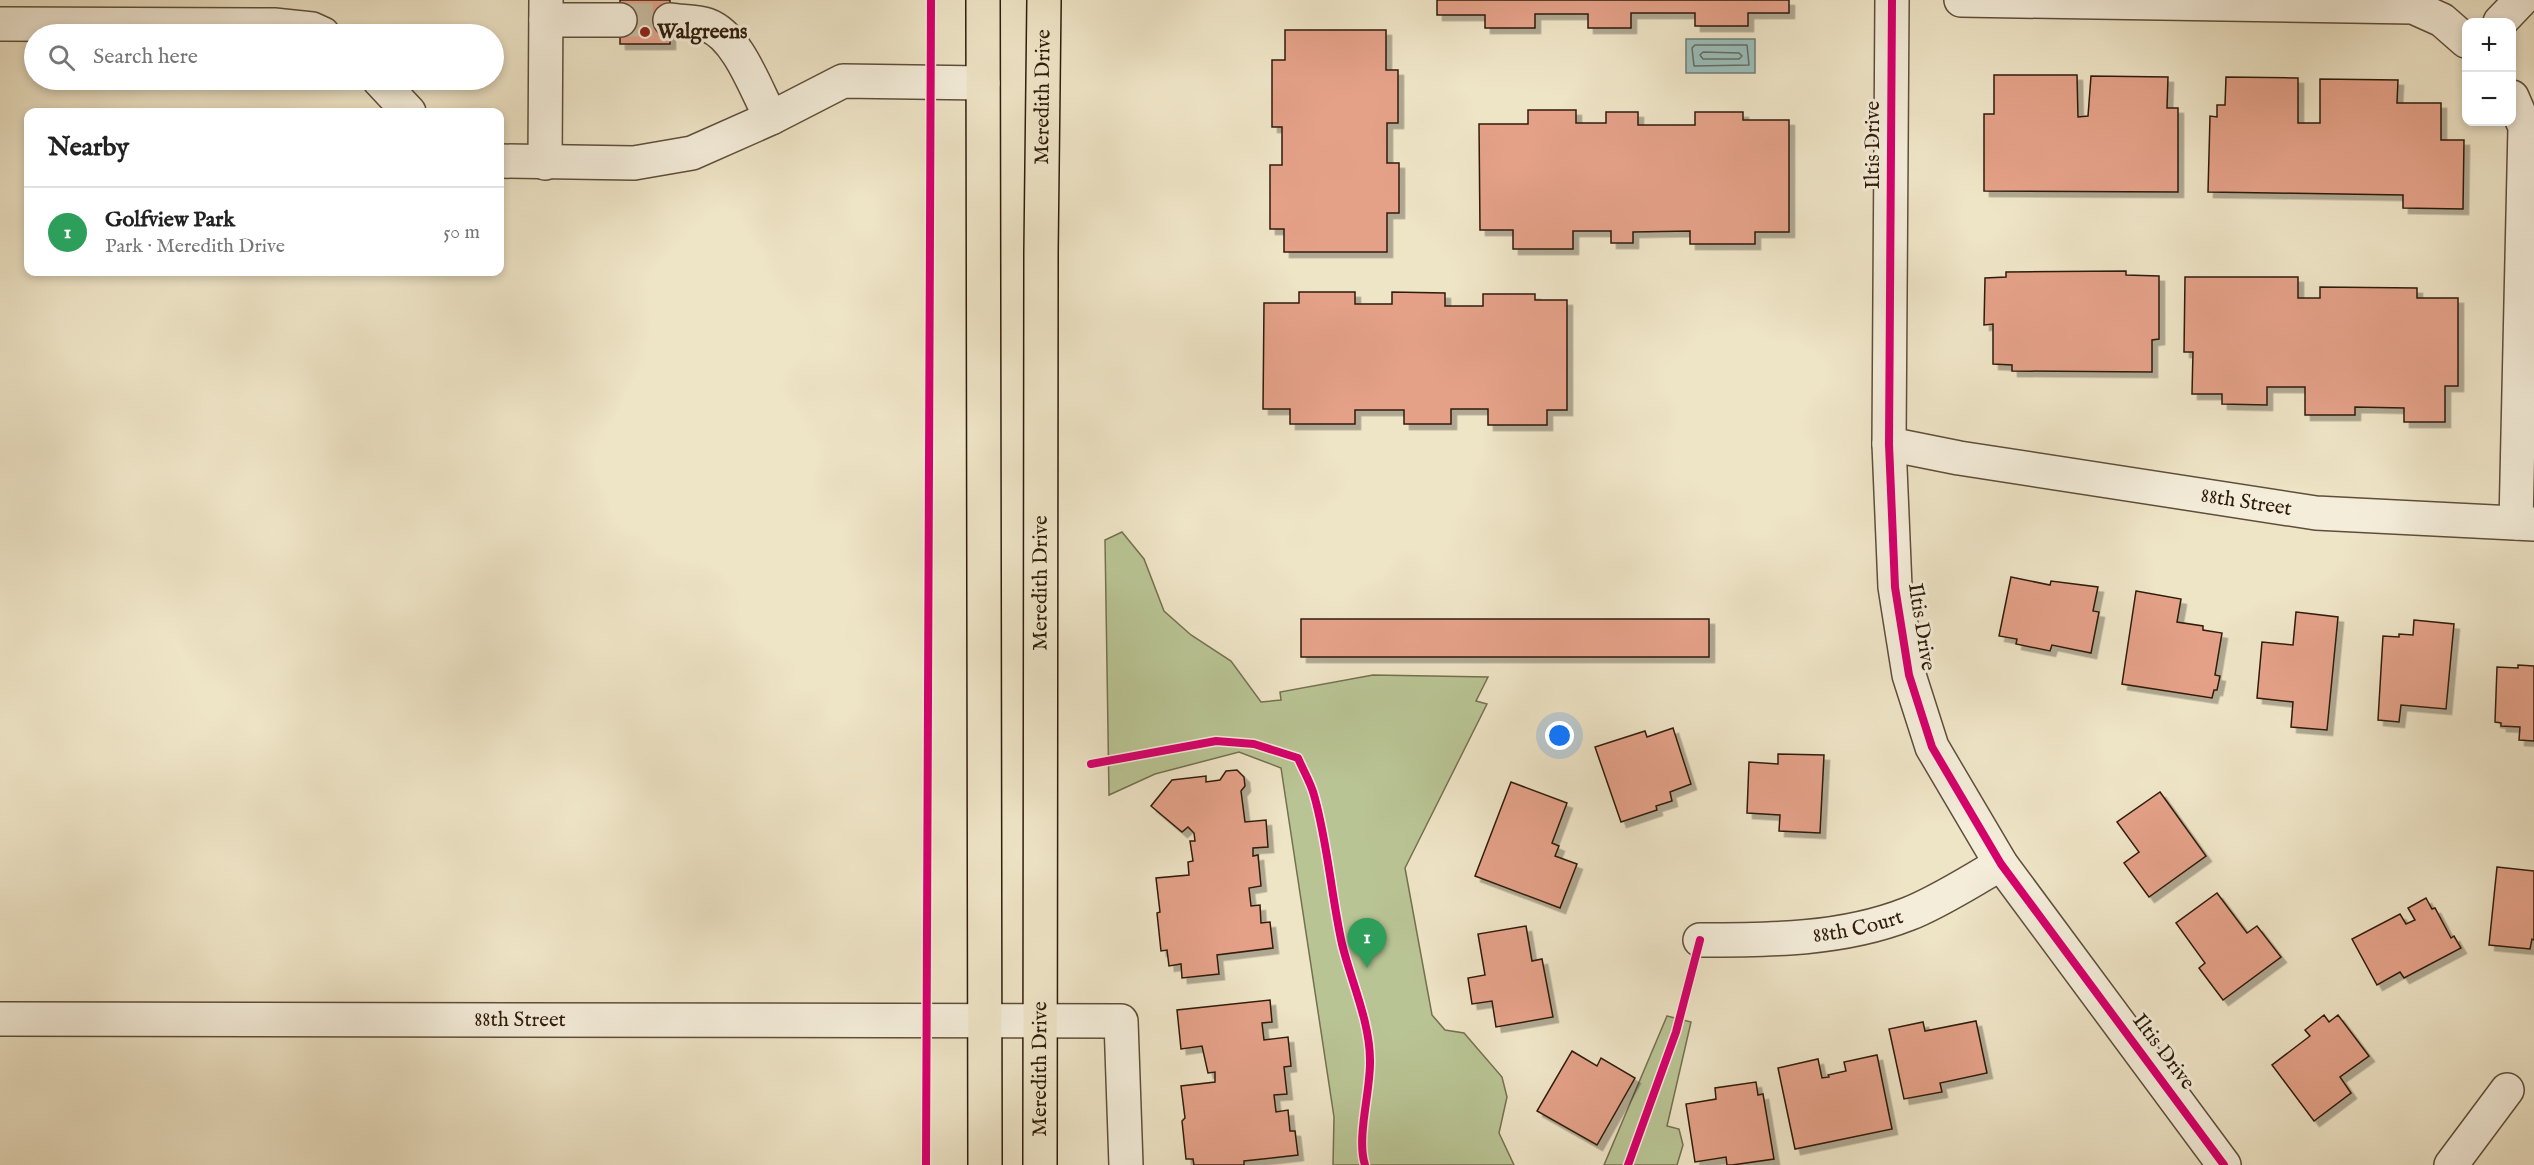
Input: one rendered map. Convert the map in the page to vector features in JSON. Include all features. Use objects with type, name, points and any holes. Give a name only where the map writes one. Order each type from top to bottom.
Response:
[{"type":"main road","points":[[983,0],[985,1165]]},
{"type":"main road","name":"Meredith Drive","points":[[1040,1165],[1041,252],[1044,0]]},
{"type":"street","name":"Iltis Drive","points":[[1892,0],[1889,444],[1895,587],[1909,675],[1932,747],[2001,864],[2224,1165]]},
{"type":"street","points":[[1961,0],[2265,2],[2413,7],[2442,20],[2462,38]]},
{"type":"street","points":[[2504,18],[2521,0]]},
{"type":"street","points":[[545,163],[546,10],[620,21]]},
{"type":"street","points":[[670,21],[706,24],[721,32],[732,44],[771,118]]},
{"type":"street","points":[[0,24],[24,24]]},
{"type":"street","points":[[504,161],[634,163],[692,153],[771,118],[843,81],[983,83]]},
{"type":"street","points":[[388,90],[405,108]]},
{"type":"street","points":[[2516,108],[2525,127],[2528,272],[2525,523]]},
{"type":"street","name":"88th Street","points":[[1889,444],[1959,458],[2316,513],[2525,523]]},
{"type":"street","name":"88th Court","points":[[1700,940],[1785,939],[1868,926],[1910,914],[2001,864]]},
{"type":"street","name":"88th Street","points":[[0,1019],[1121,1021],[1126,1165]]},
{"type":"street","points":[[2451,1165],[2507,1090]]},
{"type":"green space","points":[[1122,532],[1144,559],[1164,611],[1191,635],[1231,661],[1261,702],[1281,700],[1280,692],[1373,675],[1488,677],[1476,701],[1487,704],[1405,868],[1432,1015],[1445,1030],[1464,1033],[1502,1077],[1507,1097],[1499,1133],[1514,1165],[1333,1165],[1334,1117],[1281,768],[1239,752],[1155,774],[1109,795],[1105,540]]},
{"type":"green space","points":[[1667,1016],[1691,1022],[1667,1126],[1679,1129],[1683,1145],[1677,1165],[1604,1165]]},
{"type":"water","points":[[1686,39],[1755,39],[1755,73],[1686,73]]},
{"type":"building","name":"Walgreens","points":[[620,0],[670,0],[670,44],[620,44]]},
{"type":"building","points":[[1437,0],[1789,0],[1789,13],[1748,13],[1748,26],[1695,26],[1695,13],[1631,13],[1631,28],[1588,28],[1588,14],[1535,14],[1535,28],[1485,28],[1485,15],[1437,15]]},
{"type":"building","points":[[1285,30],[1386,30],[1386,70],[1398,70],[1398,123],[1387,123],[1387,163],[1399,163],[1399,213],[1387,213],[1387,252],[1284,252],[1284,229],[1270,229],[1270,165],[1282,165],[1282,127],[1272,127],[1272,60],[1285,60]]},
{"type":"building","points":[[1994,75],[2077,75],[2078,117],[2088,116],[2091,76],[2168,77],[2167,108],[2178,108],[2178,192],[1984,191],[1984,114],[1994,114]]},
{"type":"building","points":[[2226,77],[2298,78],[2298,123],[2320,123],[2320,79],[2398,80],[2397,103],[2441,103],[2441,140],[2464,140],[2463,209],[2403,208],[2403,195],[2208,192],[2210,116],[2217,117],[2217,105],[2225,105]]},
{"type":"building","points":[[1528,110],[1576,110],[1576,123],[1606,123],[1606,112],[1638,112],[1638,125],[1695,125],[1695,112],[1743,112],[1743,120],[1789,120],[1789,232],[1755,232],[1755,244],[1690,244],[1690,231],[1633,232],[1633,243],[1611,243],[1611,231],[1573,231],[1573,249],[1513,249],[1513,230],[1480,230],[1479,124],[1528,124]]},
{"type":"building","points":[[2126,271],[2126,275],[2159,276],[2159,339],[2152,340],[2152,372],[2012,371],[2012,365],[1993,364],[1993,324],[1984,325],[1985,278],[2006,277],[2006,272]]},
{"type":"building","points":[[2185,277],[2298,277],[2298,298],[2320,298],[2320,287],[2417,288],[2417,298],[2458,298],[2458,386],[2445,386],[2445,422],[2404,422],[2404,408],[2355,407],[2355,415],[2305,415],[2305,387],[2267,387],[2267,405],[2222,404],[2222,394],[2192,394],[2193,352],[2184,352]]},
{"type":"building","points":[[1299,292],[1355,292],[1355,304],[1392,304],[1392,292],[1445,293],[1445,306],[1483,306],[1483,294],[1535,294],[1535,300],[1567,300],[1567,410],[1547,410],[1547,425],[1488,425],[1488,409],[1451,409],[1451,424],[1404,424],[1404,410],[1355,410],[1355,424],[1290,424],[1290,409],[1263,409],[1264,303],[1299,303]]},
{"type":"building","points":[[2011,577],[2050,585],[2051,581],[2098,587],[2093,611],[2099,612],[2091,653],[2052,645],[2050,651],[2016,644],[2017,639],[1999,636]]},
{"type":"building","points":[[2136,591],[2181,599],[2177,622],[2203,626],[2203,630],[2222,633],[2215,675],[2220,676],[2217,690],[2214,690],[2212,698],[2122,684]]},
{"type":"building","points":[[2296,612],[2338,617],[2327,730],[2291,727],[2293,702],[2257,698],[2262,642],[2293,645]]},
{"type":"building","points":[[1301,619],[1709,619],[1709,657],[1301,657]]},
{"type":"building","points":[[2414,620],[2454,624],[2446,709],[2401,705],[2399,722],[2378,720],[2383,636],[2413,635]]},
{"type":"building","points":[[2518,665],[2534,666],[2534,741],[2519,740],[2520,727],[2501,726],[2501,723],[2495,722],[2497,667],[2518,668]]},
{"type":"building","points":[[1673,728],[1691,784],[1670,792],[1672,801],[1656,806],[1657,810],[1621,822],[1595,747],[1645,731],[1647,737]]},
{"type":"building","points":[[1778,754],[1824,755],[1820,833],[1779,831],[1780,815],[1747,813],[1749,762],[1778,764]]},
{"type":"building","points":[[1237,770],[1244,777],[1245,786],[1241,791],[1245,822],[1266,820],[1268,847],[1253,848],[1253,856],[1258,855],[1261,886],[1249,888],[1251,906],[1260,905],[1261,923],[1270,922],[1273,948],[1217,955],[1219,974],[1182,978],[1181,964],[1169,966],[1167,950],[1161,951],[1156,878],[1189,875],[1188,862],[1193,861],[1190,841],[1195,841],[1194,833],[1188,827],[1182,832],[1151,806],[1172,780],[1206,776],[1206,782],[1220,780],[1226,771]]},
{"type":"building","points":[[1511,782],[1567,803],[1552,843],[1559,846],[1555,856],[1577,864],[1560,908],[1475,876]]},
{"type":"building","points":[[2160,792],[2206,856],[2149,897],[2124,863],[2139,852],[2117,822]]},
{"type":"building","points":[[2497,867],[2534,871],[2534,940],[2532,939],[2530,949],[2489,945]]},
{"type":"building","points":[[2217,893],[2247,933],[2257,926],[2281,957],[2223,1000],[2199,968],[2205,963],[2176,923]]},
{"type":"building","points":[[2426,898],[2432,909],[2435,908],[2451,938],[2454,936],[2461,948],[2404,978],[2400,972],[2377,985],[2352,939],[2400,914],[2406,924],[2415,920],[2408,908]]},
{"type":"building","points":[[1526,926],[1532,961],[1542,959],[1553,1017],[1496,1027],[1492,1001],[1472,1004],[1468,978],[1485,975],[1478,934]]},
{"type":"building","points":[[1270,1000],[1272,1022],[1262,1023],[1264,1040],[1288,1037],[1291,1066],[1284,1067],[1287,1094],[1274,1095],[1276,1112],[1288,1110],[1290,1131],[1295,1131],[1298,1155],[1244,1161],[1244,1165],[1194,1165],[1193,1159],[1186,1159],[1182,1121],[1185,1118],[1181,1086],[1215,1082],[1215,1072],[1208,1073],[1202,1046],[1181,1049],[1177,1010]]},
{"type":"building","points":[[2324,1015],[2329,1022],[2338,1015],[2369,1056],[2340,1077],[2351,1093],[2314,1121],[2272,1065],[2310,1036],[2305,1030]]},
{"type":"building","points":[[1976,1021],[1987,1073],[1940,1083],[1942,1092],[1904,1099],[1889,1029],[1923,1022],[1925,1031]]},
{"type":"building","points":[[1572,1051],[1597,1066],[1601,1058],[1635,1078],[1597,1145],[1537,1111]]},
{"type":"building","points":[[1877,1055],[1892,1129],[1795,1149],[1778,1068],[1818,1059],[1822,1078],[1846,1071],[1844,1062]]},
{"type":"building","points":[[1756,1082],[1758,1095],[1763,1094],[1774,1159],[1732,1165],[1727,1165],[1726,1157],[1695,1162],[1686,1104],[1716,1099],[1715,1088]]},
{"type":"tunnel","points":[[620,20],[670,20]]},
{"type":"cycle path","points":[[926,1165],[931,0]]},
{"type":"cycle path","points":[[1892,0],[1889,444],[1895,587],[1909,675],[1932,747],[2001,864],[2224,1165]]},
{"type":"cycle path","points":[[1091,764],[1216,741],[1254,744],[1298,758],[1311,786],[1319,813],[1342,944],[1367,1031],[1370,1072],[1362,1141],[1365,1165]]},
{"type":"cycle path","points":[[1628,1165],[1676,1032],[1700,940]]},
{"type":"place","name":"Walgreens","points":[[645,32]]},
{"type":"place","name":"Golfview Park","points":[[1367,968]]}]
